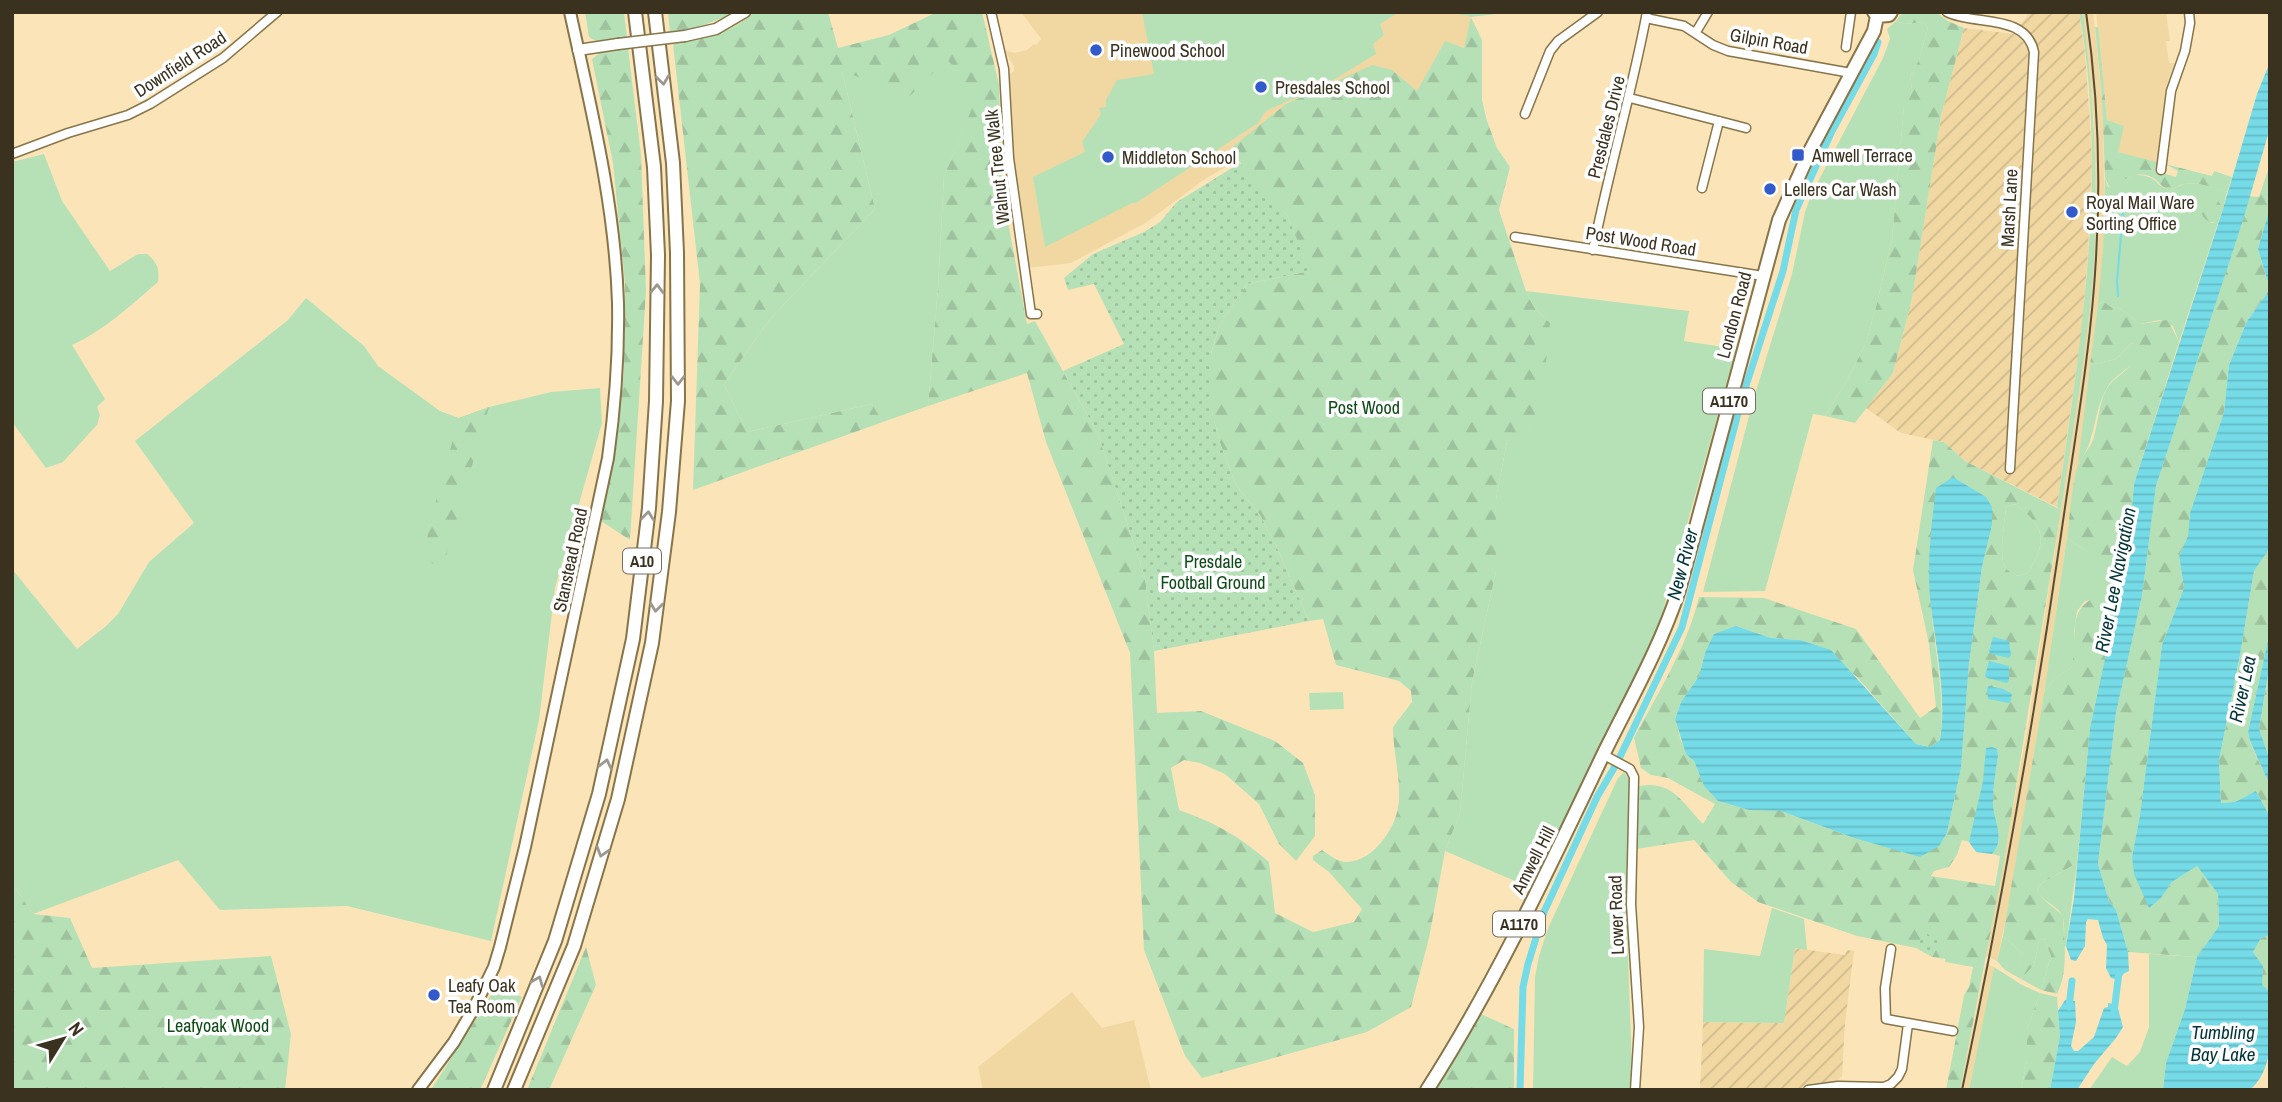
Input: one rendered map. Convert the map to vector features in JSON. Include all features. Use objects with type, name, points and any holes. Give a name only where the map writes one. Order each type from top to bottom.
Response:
[{"type":"main road","name":"Stanstead Road","points":[[418,1090],[454,1042],[474,1009],[500,947],[531,821],[608,458],[618,343],[615,268],[602,159],[570,12]]},
{"type":"main road","name":"A10","points":[[494,1090],[555,941],[599,794],[633,639],[649,508],[656,401],[658,268],[654,167],[635,12]]},
{"type":"main road","name":"A10","points":[[514,1090],[578,933],[618,799],[653,630],[668,512],[678,401],[677,253],[673,163],[655,12]]},
{"type":"main road","name":"A1170","points":[[1875,14],[1889,15],[1891,12]]},
{"type":"main road","name":"London Road","points":[[1613,759],[1676,600],[1783,207],[1874,31],[1875,14]]},
{"type":"main road","name":"Amwell Hill","points":[[1427,1090],[1488,984],[1575,817],[1613,759]]},
{"type":"street","name":"Downfield Road","points":[[12,154],[128,115],[150,104],[223,58],[277,12]]},
{"type":"street","points":[[578,50],[685,36],[716,29],[745,12]]},
{"type":"street","name":"Walnut Tree Walk","points":[[991,12],[1004,69],[1009,158],[1024,254],[1027,295],[1031,314],[1037,314]]},
{"type":"street","points":[[1525,114],[1550,51],[1558,41],[1598,12]]},
{"type":"street","points":[[1696,32],[1708,12]]},
{"type":"street","points":[[1846,47],[1851,12]]},
{"type":"street","name":"Marsh Lane","points":[[1947,12],[1963,18],[2011,26],[2025,34],[2034,52],[2010,468]]},
{"type":"street","points":[[2161,170],[2171,91],[2185,51],[2190,23],[2189,12]]},
{"type":"street","name":"Gilpin Road","points":[[1646,15],[1678,24],[1727,51],[1851,73]]},
{"type":"street","name":"Presdales Drive","points":[[1593,250],[1602,203],[1630,97],[1646,15]]},
{"type":"street","points":[[1630,97],[1746,128]]},
{"type":"street","points":[[1702,188],[1719,121]]},
{"type":"street","name":"Post Wood Road","points":[[1515,237],[1763,276]]},
{"type":"street","name":"Lower Road","points":[[1613,759],[1630,769],[1634,777],[1631,904],[1639,1027],[1635,1090]]},
{"type":"street","points":[[1891,949],[1884,1015],[1889,1022],[1953,1031]]},
{"type":"street","points":[[1808,1090],[1838,1086],[1884,1087],[1891,1084],[1902,1069],[1908,1024]]},
{"type":"shaded area","points":[[1021,12],[1514,12],[1471,16],[1470,89],[1247,155],[1205,179],[1147,222],[1071,263],[1027,268],[1012,158],[1008,75],[1014,71],[1014,66],[1004,50],[1015,53],[1027,50],[1041,39]]},
{"type":"shaded area","points":[[2030,12],[2079,12],[2090,122],[2092,161],[2082,329],[2057,507],[1965,461],[1944,442],[1901,433],[1866,408],[1893,373],[1912,299],[1941,116],[1964,28],[2014,34]]},
{"type":"shaded area","points":[[2083,12],[2093,12],[2102,98],[2105,216],[2100,289],[2078,464],[2044,693],[2012,889],[1997,961],[1986,956],[2029,719],[2061,510],[2094,264],[2094,119]]},
{"type":"shaded area","points":[[2096,12],[2166,12],[2170,41],[2166,41],[2169,63],[2175,63],[2164,100],[2157,162],[2118,152],[2107,120]]},
{"type":"shaded area","points":[[1795,948],[1845,955],[1847,950],[1854,951],[1842,1076],[1835,1082],[1814,1083],[1796,1090],[1700,1090],[1703,1022],[1784,1023]]},
{"type":"shaded area","points":[[1986,963],[1994,967],[1986,1008],[1969,1090],[1960,1090]]},
{"type":"shaded area","points":[[1072,992],[1102,1028],[1134,1020],[1151,1090],[983,1090],[978,1067]]},
{"type":"green space","points":[[585,12],[624,12],[627,38],[607,42],[593,40],[589,37]]},
{"type":"green space","points":[[668,12],[736,12],[697,28],[670,33]]},
{"type":"green space","name":"Post Wood","points":[[754,12],[828,12],[838,48],[889,35],[937,12],[982,12],[999,85],[1002,190],[1027,324],[1035,321],[1098,434],[1145,578],[1154,651],[1157,713],[1201,711],[1275,741],[1303,763],[1315,795],[1315,836],[1296,861],[1279,844],[1259,804],[1225,774],[1200,763],[1184,760],[1171,768],[1179,810],[1227,831],[1269,862],[1275,913],[1313,932],[1354,922],[1362,909],[1329,872],[1313,860],[1313,856],[1322,850],[1340,861],[1357,860],[1375,849],[1390,830],[1399,799],[1393,727],[1412,702],[1411,691],[1399,681],[1336,665],[1323,619],[1309,621],[1260,515],[1236,485],[1220,443],[1211,408],[1211,354],[1220,324],[1247,284],[1309,271],[1287,215],[1258,186],[1230,149],[1286,104],[1372,65],[1392,70],[1417,91],[1445,41],[1464,48],[1471,16],[1442,12],[1514,12],[1471,17],[1482,40],[1482,100],[1487,121],[1497,148],[1510,167],[1499,210],[1526,291],[1535,308],[1550,323],[1548,346],[1542,392],[1535,417],[1528,428],[1507,441],[1496,499],[1496,571],[1472,682],[1460,813],[1445,851],[1429,938],[1411,1007],[1367,1032],[1202,1078],[1185,1056],[1144,950],[1130,653],[1046,442],[1027,373],[928,406],[944,176],[977,96],[947,59],[910,96],[842,71],[875,209],[770,319],[724,384],[747,432],[872,404],[883,422],[693,490],[700,284],[673,44],[726,30]]},
{"type":"green space","points":[[1142,12],[1399,12],[1380,24],[1384,35],[1373,44],[1376,54],[1307,96],[1292,99],[1266,111],[1258,123],[1136,203],[1045,247],[1033,177],[1085,152],[1082,142],[1101,114],[1099,108],[1106,107],[1106,100],[1117,80],[1154,74]]},
{"type":"green space","points":[[1903,12],[1936,12],[1964,28],[1941,116],[1912,299],[1893,373],[1855,423],[1825,416],[1866,343],[1892,239],[1904,106],[1912,90],[1910,77],[1919,60],[1928,28],[1923,22],[1905,24],[1896,21]]},
{"type":"green space","points":[[2079,12],[2083,12],[2092,105],[2095,168],[2094,262],[2080,386],[2061,510],[2057,507],[2082,323],[2091,197],[2088,73]]},
{"type":"green space","points":[[1896,21],[1905,24],[1923,22],[1928,28],[1919,60],[1910,77],[1911,93],[1904,107],[1892,239],[1866,343],[1825,416],[1813,414],[1765,591],[1703,592],[1753,401],[1792,274],[1805,212],[1812,193],[1883,58],[1890,39],[1887,29]]},
{"type":"green space","points":[[2095,27],[2098,27],[2107,120],[2124,126],[2118,152],[2157,162],[2155,171],[2176,177],[2178,171],[2165,164],[2212,176],[2214,171],[2232,177],[2227,192],[2196,183],[2169,189],[2144,175],[2127,178],[2111,190],[2105,178],[2102,98]]},
{"type":"green space","points":[[628,48],[641,155],[646,291],[630,540],[601,521],[624,373],[625,283],[613,163],[592,59],[601,52]]},
{"type":"green space","points":[[947,59],[978,95],[944,176],[928,406],[883,422],[872,404],[747,432],[724,384],[770,319],[875,209],[842,71]]},
{"type":"green space","points":[[44,154],[62,201],[110,271],[138,254],[147,254],[159,273],[158,282],[128,308],[107,325],[72,345],[105,399],[97,407],[100,415],[97,425],[63,462],[46,468],[12,422],[12,162]]},
{"type":"green space","name":"Presdale Football Ground","points":[[1240,163],[1287,215],[1310,271],[1247,284],[1220,324],[1211,353],[1211,408],[1220,443],[1236,485],[1260,515],[1309,621],[1154,651],[1145,578],[1098,434],[1063,371],[1124,344],[1094,284],[1068,290],[1064,278],[1093,254],[1144,232],[1160,222],[1177,202]]},
{"type":"green space","points":[[2270,164],[2270,207],[2258,249],[2270,289],[2247,321],[2229,365],[2224,412],[2190,513],[2188,536],[2179,556],[2184,588],[2162,645],[2132,857],[2161,898],[2172,882],[2197,866],[2218,894],[2219,926],[2197,957],[2128,952],[2116,910],[2109,901],[2098,864],[2116,713],[2142,596],[2156,486],[2250,196],[2259,197]]},
{"type":"green space","points":[[2134,175],[2148,176],[2169,189],[2196,183],[2227,192],[2223,208],[2220,204],[2211,223],[2218,223],[2179,342],[2173,326],[2160,320],[2140,324],[2121,309],[2104,302],[2098,304],[2105,178],[2108,187]]},
{"type":"green space","points":[[2216,198],[2223,208],[2218,223],[2205,219],[2201,211],[2201,207]]},
{"type":"green space","points":[[1526,291],[1689,311],[1684,341],[1736,349],[1658,628],[1531,888],[1445,851],[1460,813],[1472,682],[1496,571],[1496,499],[1507,441],[1530,426],[1550,323],[1535,308]]},
{"type":"green space","points":[[306,298],[364,346],[378,366],[440,411],[459,418],[489,407],[551,392],[600,388],[602,423],[555,588],[539,720],[491,941],[347,906],[220,910],[178,860],[33,914],[12,883],[12,569],[77,649],[106,626],[118,614],[149,562],[194,523],[135,441],[288,320]]},
{"type":"green space","points":[[2104,302],[2121,309],[2140,324],[2168,320],[2179,342],[2134,484],[2128,552],[2110,566],[2097,565],[2086,551],[2067,538],[2077,469],[2093,440],[2105,392],[2129,367],[2136,354],[2136,346],[2132,343],[2116,359],[2090,365],[2098,304]]},
{"type":"green space","points":[[2132,343],[2137,346],[2135,362],[2109,384],[2099,407],[2092,436],[2078,464],[2090,365],[2116,359]]},
{"type":"green space","points":[[489,407],[443,566],[431,563],[425,553],[429,526],[459,418]]},
{"type":"green space","points":[[1933,440],[1944,442],[1965,461],[2061,510],[2002,873],[1960,1090],[1946,1090],[1964,995],[1969,987],[1973,967],[1932,957],[1940,941],[1925,933],[1916,948],[1857,936],[1758,902],[1731,882],[1694,840],[1636,849],[1639,786],[1660,786],[1675,794],[1703,824],[1715,804],[1668,778],[1651,775],[1641,768],[1634,738],[1679,652],[1699,597],[1764,598],[1856,629],[1920,718],[1936,707],[1929,644],[1913,570]],"holes":[[[2015,504],[2038,527],[2041,542],[2028,573],[2018,576],[2005,567],[2002,552],[2006,507]],[[1934,506],[1992,525],[1982,567],[1969,664],[1961,768],[1947,833],[1920,856],[1854,838],[1781,811],[1749,810],[1718,801],[1704,786],[1694,761],[1681,741],[1675,719],[1681,702],[1699,676],[1705,653],[1736,626],[1771,638],[1800,640],[1856,676],[1916,744],[1930,747],[1940,740],[1942,706],[1932,621],[1930,555]],[[1998,756],[1993,808],[1999,835],[1992,854],[2000,856],[1995,886],[1931,876],[1934,871],[1949,867],[1962,840],[1969,842],[1985,771]]]},
{"type":"green space","points":[[2015,504],[2038,527],[2041,542],[2028,573],[2018,576],[2005,567],[2002,552],[2006,507]]},
{"type":"green space","points":[[2067,538],[2086,551],[2119,561],[2128,552],[2117,604],[2106,597],[2085,601],[2077,611],[2074,631],[2076,654],[2071,668],[2055,678],[2044,693]]},
{"type":"green space","points":[[2270,548],[2270,631],[2248,732],[2270,786],[2270,817],[2256,791],[2235,802],[2221,803],[2219,760],[2254,571]]},
{"type":"green space","points":[[2097,596],[2106,597],[2117,604],[2090,728],[2077,863],[2042,883],[2037,889],[2063,916],[2064,966],[2057,994],[2041,990],[2051,956],[2044,938],[2039,940],[2034,965],[2021,979],[2005,970],[2012,960],[2019,962],[2022,953],[2003,936],[2044,693],[2055,678],[2071,668],[2076,618],[2087,602]]},
{"type":"green space","points":[[2270,662],[2270,760],[2259,729]]},
{"type":"green space","points":[[1343,692],[1344,709],[1310,710],[1309,693]]},
{"type":"green space","points":[[1624,772],[1629,779],[1626,898],[1632,1070],[1629,1090],[1533,1090],[1535,977],[1539,956],[1549,926],[1618,778]]},
{"type":"green space","points":[[2077,863],[2064,947],[2061,913],[2039,894],[2037,889],[2042,883]]},
{"type":"green space","name":"Leafyoak Wood","points":[[12,883],[33,914],[70,918],[92,968],[271,956],[291,1034],[285,1090],[12,1090]]},
{"type":"green space","points":[[1772,908],[1804,919],[1807,950],[1795,948],[1784,1023],[1703,1022],[1704,949],[1760,956]]},
{"type":"green space","points":[[1924,932],[1941,941],[1932,957],[1916,948]]},
{"type":"green space","points":[[2270,935],[2270,992],[2261,985],[2263,966],[2253,952],[2261,938]]},
{"type":"green space","points":[[2003,936],[2022,953],[2019,963],[2007,964],[2005,970],[1997,961]]},
{"type":"green space","points":[[2044,938],[2051,956],[2041,990],[2021,979],[2034,965],[2039,940]]},
{"type":"green space","points":[[586,947],[596,985],[549,1090],[527,1090]]},
{"type":"green space","points":[[2149,954],[2197,957],[2185,1009],[2166,1063],[2163,1090],[2089,1090],[2112,1057],[2127,1066],[2140,1052],[2149,1027]]},
{"type":"green space","points":[[1994,967],[2040,993],[2027,1029],[2027,1061],[2021,1090],[1969,1090]]},
{"type":"green space","points":[[496,987],[522,997],[480,1090],[431,1090]]},
{"type":"green space","points":[[2040,993],[2057,997],[2060,1036],[2050,1090],[2021,1090],[2027,1061],[2027,1029]]},
{"type":"green space","points":[[1481,1014],[1514,1029],[1514,1090],[1436,1090]]},
{"type":"water","points":[[2270,62],[2270,128],[2243,220],[2156,486],[2142,596],[2116,713],[2098,864],[2109,901],[2116,910],[2128,952],[2129,971],[2123,974],[2120,980],[2111,978],[2106,968],[2107,945],[2098,920],[2088,919],[2086,922],[2085,946],[2076,961],[2071,960],[2066,946],[2074,898],[2090,728],[2128,552],[2134,484],[2222,212],[2257,94]]},
{"type":"water","points":[[2270,207],[2270,289],[2258,249]]},
{"type":"water","name":"Tumbling Bay Lake","points":[[2270,289],[2270,548],[2254,571],[2219,760],[2221,803],[2235,802],[2256,791],[2270,817],[2270,935],[2261,938],[2253,952],[2263,966],[2262,985],[2270,992],[2270,1044],[2265,1069],[2250,1090],[2163,1090],[2166,1063],[2185,1009],[2197,957],[2219,926],[2218,894],[2197,866],[2172,882],[2161,898],[2149,908],[2134,874],[2132,857],[2162,645],[2184,588],[2179,556],[2188,536],[2190,513],[2224,412],[2229,365],[2247,321]]},
{"type":"water","points":[[1953,477],[1986,497],[1992,507],[1992,525],[1982,567],[1969,664],[1961,768],[1947,833],[1939,846],[1920,857],[1854,838],[1781,811],[1749,810],[1718,801],[1704,786],[1694,761],[1686,754],[1675,719],[1681,702],[1699,676],[1714,634],[1736,626],[1771,638],[1800,640],[1831,650],[1916,744],[1930,747],[1940,740],[1942,690],[1930,591],[1930,547],[1936,488]]},
{"type":"water","points":[[2270,631],[2270,662],[2259,729],[2270,760],[2270,786],[2248,732]]},
{"type":"water","points":[[1993,637],[2009,641],[2009,658],[1991,654],[1989,651]]},
{"type":"water","points":[[1989,661],[2009,666],[2007,683],[1985,676]]},
{"type":"water","points":[[1989,686],[2012,694],[2010,703],[1988,699]]},
{"type":"water","points":[[1986,748],[1997,749],[1998,756],[1993,808],[1999,835],[1992,854],[1976,852],[1969,842],[1983,781]]},
{"type":"water","points":[[2065,1000],[2075,1001],[2076,1022],[2071,1046],[2074,1051],[2078,1051],[2094,1037],[2108,1003],[2117,1005],[2123,1027],[2077,1090],[2050,1090],[2060,1036],[2058,1011]]},
{"type":"waterway","name":"New River","points":[[1520,1090],[1523,987],[1544,912],[1597,797],[1617,763],[1682,627],[1742,398],[1783,271],[1796,210],[1832,131],[1878,42]]},
{"type":"waterway","points":[[2118,296],[2123,213]]},
{"type":"waterway","points":[[2114,1012],[2119,972]]},
{"type":"waterway","name":"River Lee Navigation","points":[[2069,1007],[2072,981]]},
{"type":"railway","points":[[1962,1090],[2040,674],[2090,327],[2096,258],[2098,166],[2096,104],[2086,12]]},
{"type":"place","name":"Pinewood School","points":[[1096,50]]},
{"type":"place","name":"Presdales School","points":[[1261,87]]},
{"type":"place","name":"Amwell Terrace","points":[[1798,155]]},
{"type":"place","name":"Middleton School","points":[[1108,157]]},
{"type":"place","name":"Lellers Car Wash","points":[[1770,189]]},
{"type":"place","name":"Royal Mail Ware Sorting Office","points":[[2072,212]]},
{"type":"place","name":"Leafy Oak Tea Room","points":[[434,995]]},
{"type":"water label","name":"River Lea","points":[[2242,689]]}]
